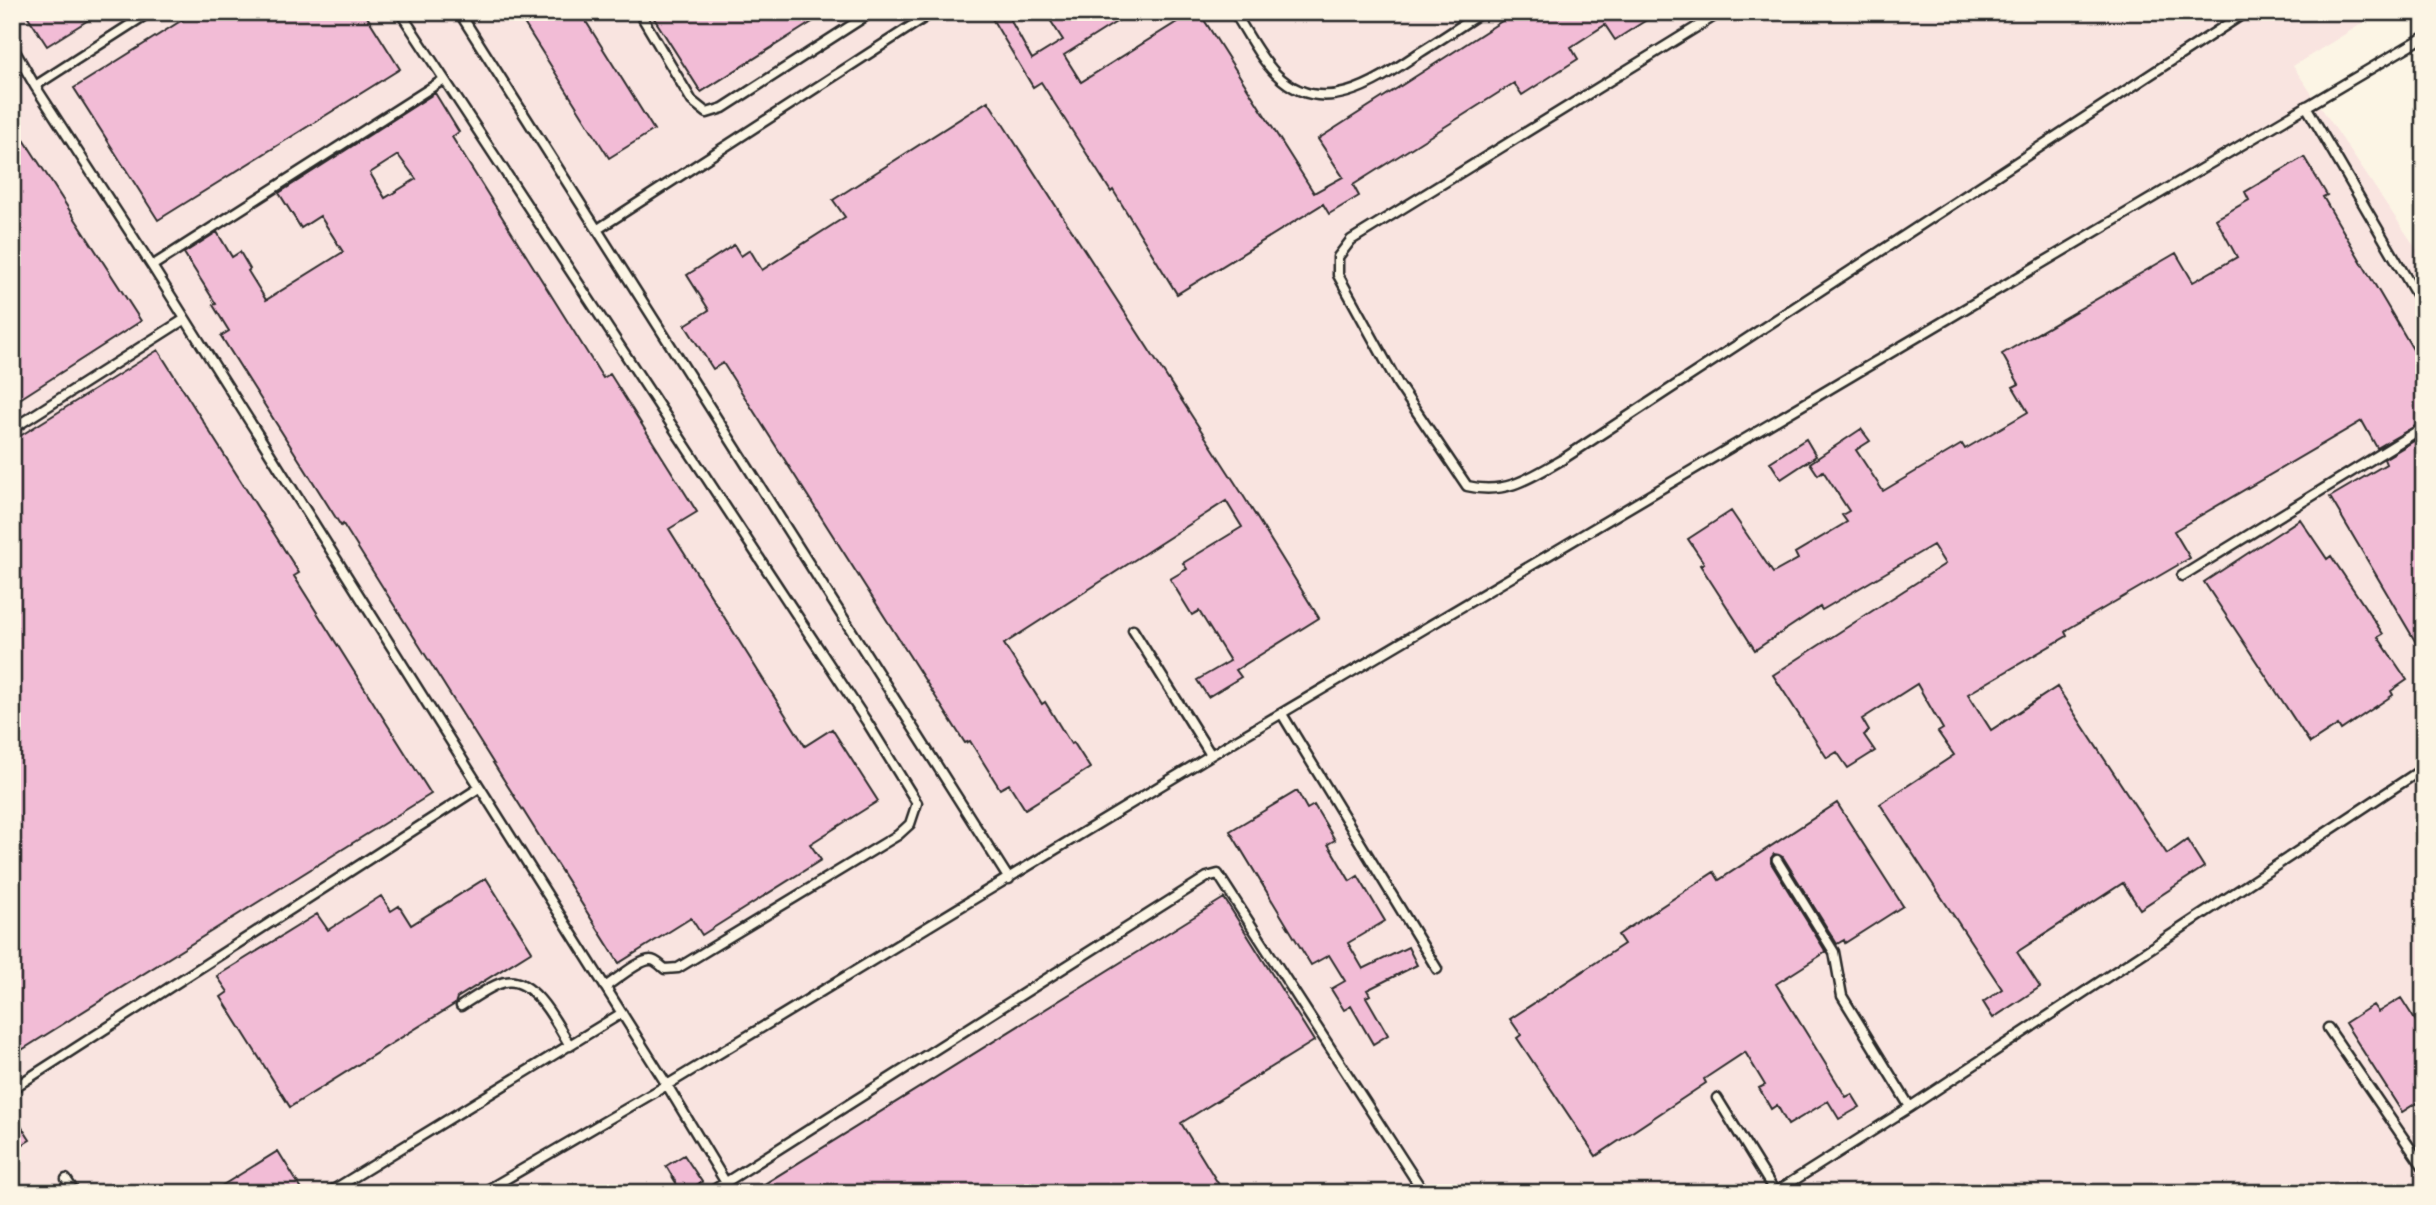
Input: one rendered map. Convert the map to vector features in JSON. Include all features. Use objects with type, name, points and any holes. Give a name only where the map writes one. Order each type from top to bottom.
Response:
[{"type":"lane","points":[[34,86],[150,12]]},
{"type":"lane","points":[[400,12],[851,698],[917,803],[910,824],[898,835],[678,968],[666,969],[654,960],[641,962],[605,987]]},
{"type":"lane","points":[[459,12],[1009,879]]},
{"type":"lane","points":[[639,12],[692,101],[707,113],[723,108],[872,12]]},
{"type":"lane","points":[[598,229],[933,12]]},
{"type":"lane","points":[[1234,12],[1277,75],[1297,90],[1322,96],[1341,95],[1373,84],[1482,12]]},
{"type":"lane","points":[[1721,12],[1351,240],[1338,257],[1338,275],[1398,384],[1467,486],[1487,491],[1521,483],[1563,459],[2246,12]]},
{"type":"lane","points":[[482,1193],[667,1085],[1211,755],[2424,37]]},
{"type":"lane","points":[[12,46],[16,61],[152,266],[726,1183]]},
{"type":"lane","points":[[152,266],[443,80]]},
{"type":"lane","points":[[2306,106],[2424,308]]},
{"type":"lane","points":[[12,429],[185,319]]},
{"type":"lane","points":[[2182,576],[2424,427]]},
{"type":"lane","points":[[1133,630],[1211,755]]},
{"type":"lane","points":[[1282,714],[1437,969]]},
{"type":"lane","points":[[1717,1098],[1775,1192],[1910,1107],[2424,768]]},
{"type":"lane","points":[[12,1089],[479,788]]},
{"type":"lane","points":[[1777,860],[1834,952],[1842,996],[1910,1107]]},
{"type":"lane","points":[[709,1193],[1208,877],[1218,874],[1424,1193]]},
{"type":"lane","points":[[461,1006],[505,982],[515,982],[529,989],[542,1001],[570,1046]]},
{"type":"lane","points":[[328,1193],[622,1013]]},
{"type":"lane","points":[[2328,1028],[2424,1168]]},
{"type":"lane","points":[[66,1179],[75,1193]]},
{"type":"shaded area","points":[[12,12],[2381,12],[2293,66],[2424,260],[2424,1193],[12,1193]]},
{"type":"building","points":[[25,12],[101,12],[47,46]]},
{"type":"building","points":[[195,12],[364,12],[400,69],[158,220],[74,88]]},
{"type":"building","points":[[517,12],[580,12],[654,130],[609,158]]},
{"type":"building","points":[[650,12],[828,12],[701,92]]},
{"type":"building","points":[[988,12],[1006,12],[1032,59],[1063,40],[1045,12],[1132,12],[1064,55],[1081,82],[1193,12],[1199,12],[1314,193],[1343,177],[1318,139],[1516,12],[1659,12],[1615,40],[1605,25],[1571,47],[1578,59],[1522,95],[1514,83],[1353,185],[1359,196],[1329,214],[1323,204],[1177,294],[1113,190],[1111,192],[1041,82],[1033,87]]},
{"type":"building","points":[[435,93],[459,132],[452,137],[603,378],[610,374],[697,512],[669,529],[805,746],[832,729],[878,801],[810,844],[821,860],[702,935],[691,918],[619,963],[343,524],[341,526],[221,336],[229,331],[213,305],[216,304],[184,253],[217,232],[232,257],[240,252],[266,300],[343,252],[320,216],[301,228],[279,193]],"holes":[[[398,155],[416,179],[385,198],[370,173]]]},
{"type":"building","points":[[988,101],[1241,492],[1319,618],[1236,670],[1241,677],[1208,697],[1197,680],[1230,661],[1199,611],[1192,615],[1170,579],[1187,569],[1183,563],[1242,527],[1226,501],[1004,644],[1042,704],[1045,702],[1071,744],[1074,743],[1090,768],[1025,809],[1009,784],[1000,789],[970,741],[965,743],[723,363],[713,369],[685,325],[709,310],[687,275],[734,245],[741,256],[750,250],[762,270],[845,217],[833,200]]},
{"type":"building","points":[[12,121],[141,321],[12,404]]},
{"type":"building","points":[[2304,157],[2327,195],[2323,197],[2424,368],[2424,385],[2417,389],[2424,401],[2424,421],[2377,448],[2362,421],[2174,531],[2190,558],[2068,629],[2065,632],[2067,636],[1968,694],[1991,730],[2057,687],[2167,854],[2187,840],[2204,867],[2140,909],[2123,883],[2017,952],[2040,987],[1993,1018],[1983,1002],[2002,989],[1880,804],[1954,755],[1938,732],[1943,729],[1917,684],[1862,719],[1869,731],[1864,735],[1875,751],[1848,768],[1837,752],[1827,758],[1773,675],[1945,564],[1933,545],[1822,610],[1820,607],[1755,650],[1700,565],[1704,563],[1688,539],[1731,511],[1773,573],[1798,559],[1795,553],[1847,522],[1842,515],[1849,511],[1823,471],[1818,475],[1810,463],[1861,429],[1870,441],[1856,450],[1883,491],[1962,444],[1965,449],[2028,412],[2013,387],[2019,384],[2002,354],[2176,253],[2193,282],[2237,257],[2216,219],[2249,200],[2245,192]]},
{"type":"building","points":[[158,350],[299,573],[294,576],[431,794],[12,1056],[12,441]]},
{"type":"building","points":[[2424,435],[2424,656],[2330,497],[2386,464],[2384,459]]},
{"type":"building","points":[[1806,439],[1816,456],[1781,479],[1770,462]]},
{"type":"building","points":[[2300,519],[2327,559],[2331,556],[2383,634],[2378,637],[2407,680],[2391,691],[2393,695],[2341,730],[2338,725],[2310,743],[2204,582]]},
{"type":"building","points":[[1297,791],[1307,809],[1314,805],[1335,840],[1328,844],[1350,881],[1358,876],[1385,921],[1348,943],[1363,969],[1408,947],[1417,965],[1367,990],[1370,995],[1366,997],[1388,1035],[1373,1044],[1351,1006],[1344,1010],[1331,989],[1345,981],[1329,955],[1311,965],[1230,831]]},
{"type":"building","points":[[1837,803],[1903,906],[1845,943],[1844,940],[1837,944],[1783,857],[1774,854],[1771,863],[1826,952],[1776,984],[1846,1097],[1852,1094],[1860,1107],[1839,1119],[1828,1101],[1788,1125],[1777,1105],[1771,1109],[1759,1088],[1765,1085],[1745,1052],[1704,1079],[1706,1083],[1596,1156],[1517,1038],[1521,1035],[1510,1019],[1624,944],[1618,935],[1714,872],[1719,880]]},
{"type":"building","points":[[486,878],[532,951],[457,998],[455,1004],[290,1107],[221,997],[228,992],[217,976],[317,914],[328,930],[381,896],[391,911],[399,906],[411,925]]},
{"type":"building","points":[[1224,898],[1314,1041],[1181,1123],[1224,1193],[750,1193]]},
{"type":"building","points":[[2401,998],[2424,1034],[2424,1098],[2402,1112],[2345,1023],[2373,1005],[2378,1012]]},
{"type":"building","points":[[12,1112],[30,1140],[12,1151]]},
{"type":"building","points":[[278,1151],[304,1193],[210,1193]]},
{"type":"building","points":[[684,1155],[702,1182],[682,1193],[666,1166]]}]
